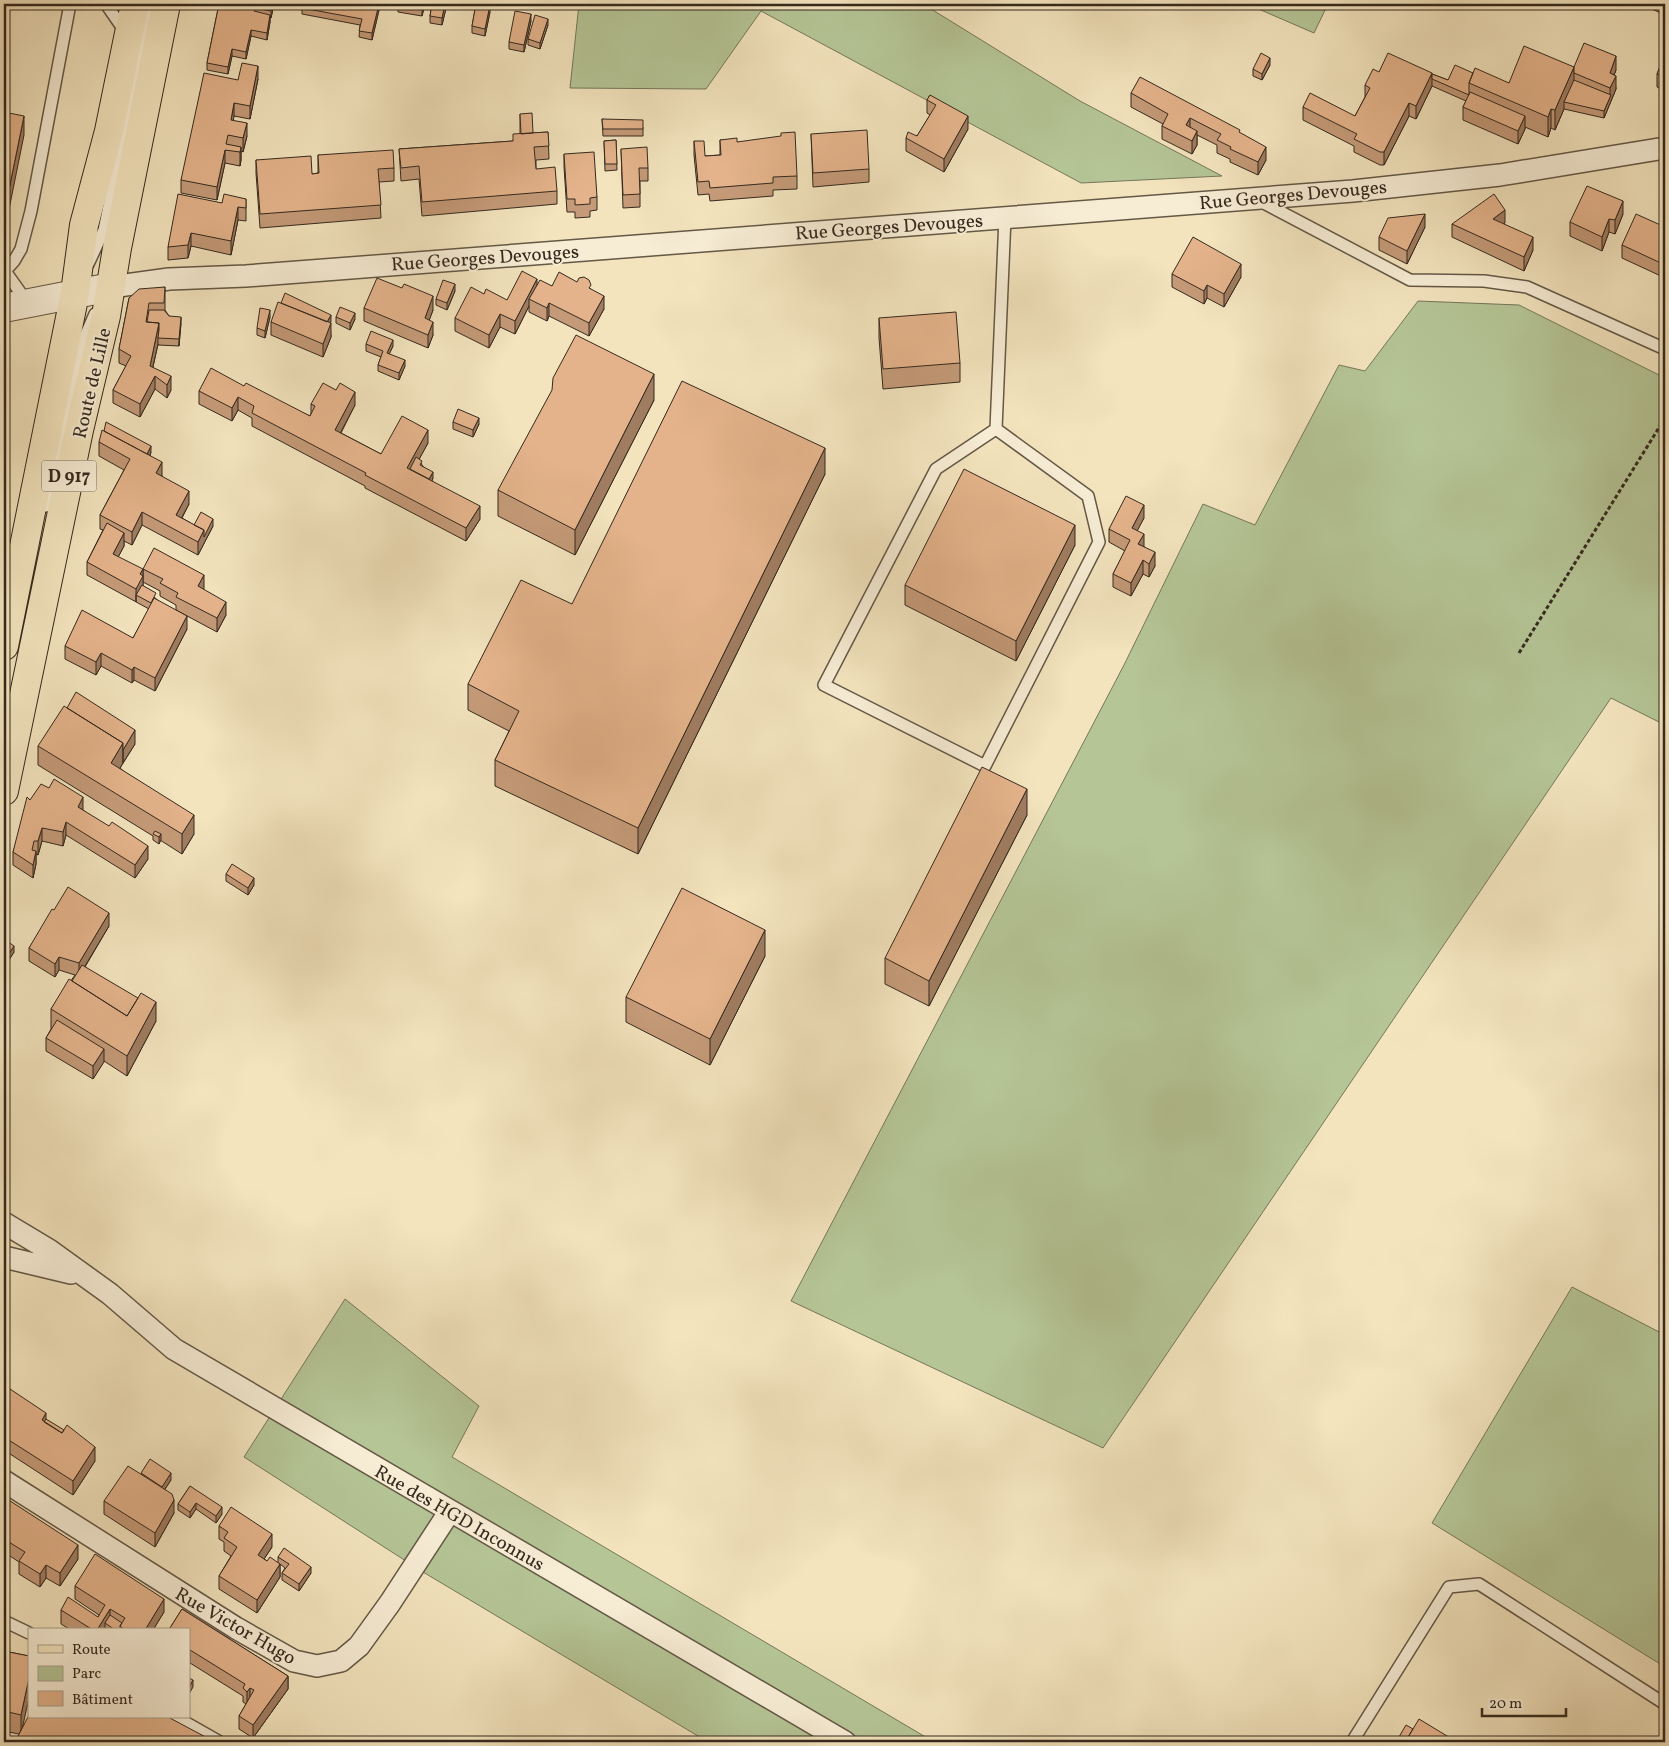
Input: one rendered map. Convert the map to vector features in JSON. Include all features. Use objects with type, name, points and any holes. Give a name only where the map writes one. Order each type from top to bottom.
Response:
[{"type":"main road","name":"Route de Lille","points":[[4,791],[18,651],[75,293],[84,225],[109,131],[135,4]]},
{"type":"main road","name":"Route de Lille","points":[[18,651],[97,361],[166,4]]},
{"type":"street","name":"Rue Georges Devouges","points":[[111,287],[169,279],[246,276],[1254,197],[1353,191],[1500,175],[1665,148]]},
{"type":"street","points":[[15,305],[111,287]]},
{"type":"street","name":"Rue des HGD Inconnus","points":[[4,1223],[50,1250],[129,1308],[150,1330],[174,1349],[845,1742]]},
{"type":"street","name":"Rue des HGD Inconnus","points":[[4,1257],[44,1265],[85,1277]]},
{"type":"street","name":"Rue Victor Hugo","points":[[4,1482],[236,1628],[294,1661],[317,1666],[341,1661],[359,1646],[390,1603],[450,1511]]},
{"type":"lane","points":[[15,305],[5,272],[21,249],[31,211],[70,4]]},
{"type":"lane","points":[[106,4],[129,36]]},
{"type":"lane","points":[[75,293],[104,230],[151,4]]},
{"type":"lane","points":[[1254,197],[1410,280],[1484,281],[1526,287],[1665,349]]},
{"type":"lane","points":[[996,429],[1005,217]]},
{"type":"lane","points":[[43,519],[80,348],[97,310],[111,287]]},
{"type":"lane","points":[[996,429],[1088,496],[1099,542],[985,766],[824,684],[936,468],[996,429]]},
{"type":"lane","points":[[1352,1742],[1449,1587],[1479,1584],[1665,1704]]},
{"type":"lane","points":[[4,1621],[28,1633]]},
{"type":"lane","points":[[178,1718],[220,1742]]},
{"type":"path","points":[[1519,653],[1665,418]]},
{"type":"green space","points":[[579,4],[923,4],[1080,101],[1222,176],[1081,183],[761,11],[706,89],[570,88]]},
{"type":"green space","points":[[1247,4],[1328,4],[1314,33]]},
{"type":"green space","points":[[1418,301],[1519,305],[1665,378],[1665,725],[1611,698],[1103,1448],[791,1301],[1124,665],[1203,504],[1255,525],[1339,365],[1365,371]]},
{"type":"green space","points":[[1572,1287],[1665,1335],[1665,1667],[1432,1523]]},
{"type":"green space","points":[[345,1299],[479,1406],[452,1457],[934,1742],[708,1742],[423,1572],[244,1457]]},
{"type":"building","points":[[219,4],[273,4],[271,11],[255,8],[254,11],[270,15],[267,33],[251,30],[246,52],[232,49],[228,67],[207,63]]},
{"type":"building","points":[[303,4],[379,4],[372,33],[359,31],[362,19],[302,8]]},
{"type":"building","points":[[398,4],[423,4],[422,9]]},
{"type":"building","points":[[432,4],[445,4],[442,18],[430,16]]},
{"type":"building","points":[[476,4],[490,5],[485,29],[472,26]]},
{"type":"building","points":[[515,11],[531,14],[524,45],[509,42]]},
{"type":"building","points":[[535,15],[548,19],[540,43],[528,39]]},
{"type":"building","points":[[1584,43],[1616,56],[1610,73],[1616,76],[1610,88],[1574,73],[1574,67]]},
{"type":"building","points":[[1524,46],[1574,67],[1555,110],[1551,109],[1548,117],[1469,83],[1475,68],[1509,83]]},
{"type":"building","points":[[1261,53],[1270,58],[1262,74],[1253,69]]},
{"type":"building","points":[[1388,53],[1432,73],[1416,106],[1409,103],[1384,152],[1380,152],[1354,139],[1357,134],[1303,107],[1310,93],[1355,116],[1370,88],[1365,85],[1373,69],[1379,72]]},
{"type":"building","points":[[1665,54],[1665,77],[1657,74]]},
{"type":"building","points":[[242,63],[258,66],[250,106],[234,103],[231,120],[247,123],[243,138],[228,135],[226,144],[241,147],[240,152],[225,150],[217,187],[181,180],[204,73],[238,80]]},
{"type":"building","points":[[1455,65],[1473,73],[1469,83],[1469,95],[1432,79],[1432,74],[1448,80]]},
{"type":"building","points":[[1140,77],[1240,130],[1239,132],[1266,147],[1258,162],[1230,149],[1231,147],[1217,140],[1221,134],[1190,118],[1186,125],[1197,131],[1192,141],[1162,126],[1168,114],[1131,93]]},
{"type":"building","points":[[1574,80],[1611,95],[1604,111],[1564,102]]},
{"type":"building","points":[[1470,92],[1525,116],[1518,131],[1463,107]]},
{"type":"building","points":[[930,95],[968,116],[944,159],[906,138],[908,132],[917,136],[936,105],[927,100]]},
{"type":"building","points":[[4,112],[24,116],[4,214]]},
{"type":"building","points":[[532,113],[533,133],[521,134],[520,114]]},
{"type":"building","points":[[602,119],[643,120],[643,129],[603,129]]},
{"type":"building","points":[[867,130],[869,169],[813,173],[811,134]]},
{"type":"building","points":[[548,132],[549,146],[534,147],[536,169],[555,167],[557,191],[422,202],[419,166],[401,168],[399,149],[513,141],[513,134]]},
{"type":"building","points":[[795,132],[797,176],[773,177],[773,183],[710,188],[709,181],[698,182],[694,141],[704,141],[705,156],[721,155],[720,140],[737,138],[737,142],[781,136],[781,133]]},
{"type":"building","points":[[616,140],[617,164],[605,164],[604,141]]},
{"type":"building","points":[[647,147],[648,168],[639,168],[640,194],[623,195],[621,149]]},
{"type":"building","points":[[393,150],[394,168],[378,169],[381,205],[260,214],[256,160],[311,156],[312,174],[319,173],[318,155]]},
{"type":"building","points":[[594,152],[597,197],[590,198],[590,204],[575,205],[575,199],[567,199],[564,154]]},
{"type":"building","points":[[1587,186],[1623,201],[1615,220],[1609,219],[1602,237],[1570,222]]},
{"type":"building","points":[[178,194],[222,203],[224,194],[246,199],[246,208],[238,207],[231,241],[191,233],[188,245],[168,247]]},
{"type":"building","points":[[1494,194],[1505,210],[1493,219],[1533,237],[1524,257],[1452,224]]},
{"type":"building","points":[[1425,214],[1407,251],[1379,237],[1388,218]]},
{"type":"building","points":[[1636,214],[1665,227],[1665,260],[1663,264],[1622,245]]},
{"type":"building","points":[[1193,237],[1241,264],[1224,294],[1207,285],[1204,291],[1172,274]]},
{"type":"building","points":[[522,271],[537,279],[515,321],[500,314],[489,335],[455,318],[471,287],[484,294],[486,289],[507,300]]},
{"type":"building","points":[[559,272],[577,282],[579,278],[584,277],[589,280],[591,285],[589,288],[604,296],[589,323],[549,303],[547,308],[529,299],[540,280],[552,286]]},
{"type":"building","points":[[377,278],[402,288],[404,284],[433,296],[425,318],[433,322],[428,335],[364,308]]},
{"type":"building","points":[[443,280],[455,284],[447,303],[436,299]]},
{"type":"building","points":[[165,287],[164,303],[149,303],[146,322],[159,323],[150,366],[171,376],[167,385],[155,376],[140,404],[113,390],[131,356],[119,349],[129,298],[139,289]]},
{"type":"building","points":[[285,293],[331,315],[327,322],[281,303]]},
{"type":"building","points":[[278,302],[331,323],[323,344],[271,322]]},
{"type":"building","points":[[340,307],[355,313],[350,323],[336,317]]},
{"type":"building","points":[[260,308],[270,310],[265,331],[257,328]]},
{"type":"building","points":[[149,310],[164,310],[169,316],[181,317],[179,339],[158,338],[159,323],[147,322]]},
{"type":"building","points":[[956,312],[960,363],[883,369],[879,318]]},
{"type":"building","points":[[371,331],[393,340],[387,353],[405,360],[399,373],[378,365],[383,351],[366,344]]},
{"type":"building","points":[[576,335],[654,374],[575,530],[498,490],[552,390],[553,378]]},
{"type":"building","points":[[211,368],[244,386],[246,383],[310,416],[315,406],[311,404],[323,383],[336,390],[340,383],[355,392],[335,430],[381,454],[402,416],[428,430],[407,468],[480,506],[466,528],[252,413],[254,406],[238,397],[232,408],[199,391]]},
{"type":"building","points":[[682,381],[825,448],[638,828],[495,760],[519,711],[468,684],[521,580],[572,604]]},
{"type":"building","points":[[458,409],[479,418],[473,430],[453,422]]},
{"type":"building","points":[[106,422],[151,446],[147,454],[104,431]]},
{"type":"building","points":[[102,430],[162,462],[156,473],[189,491],[176,515],[204,530],[198,542],[142,512],[132,532],[100,515],[130,459],[99,442]]},
{"type":"building","points":[[416,457],[422,461],[420,465],[433,472],[429,479],[410,469]]},
{"type":"building","points":[[964,469],[1075,525],[1016,641],[905,585]]},
{"type":"building","points":[[1126,496],[1144,505],[1132,528],[1144,534],[1138,544],[1155,552],[1149,564],[1143,560],[1131,583],[1113,574],[1130,540],[1109,529]]},
{"type":"building","points":[[201,512],[213,519],[204,537],[204,530],[194,525]]},
{"type":"building","points":[[107,523],[124,533],[113,554],[143,569],[140,574],[143,576],[136,589],[87,562]]},
{"type":"building","points":[[154,548],[204,575],[198,586],[226,602],[217,618],[176,597],[178,593],[160,583],[163,579],[143,569]]},
{"type":"building","points":[[142,585],[156,593],[151,603],[136,595]]},
{"type":"building","points":[[154,598],[187,616],[155,678],[134,667],[132,670],[101,653],[96,662],[65,646],[82,610],[133,638]]},
{"type":"building","points":[[76,692],[135,730],[123,750],[123,743],[67,708]]},
{"type":"building","points":[[64,706],[123,743],[111,763],[194,815],[182,834],[38,746]]},
{"type":"building","points":[[982,767],[1027,789],[929,981],[885,958]]},
{"type":"building","points":[[54,779],[83,797],[78,807],[109,826],[112,822],[148,846],[135,865],[66,822],[63,832],[42,828],[38,841],[34,841],[32,850],[36,851],[33,865],[13,852],[27,797],[30,800],[41,784],[49,788]]},
{"type":"building","points":[[155,831],[161,834],[159,837],[153,834]]},
{"type":"building","points":[[232,864],[254,878],[248,888],[226,874]]},
{"type":"building","points":[[68,887],[109,913],[79,963],[59,957],[55,964],[29,948],[52,909],[54,910]]},
{"type":"building","points":[[682,888],[765,930],[710,1039],[626,997]]},
{"type":"building","points":[[4,939],[14,946],[7,957],[4,955]]},
{"type":"building","points":[[82,965],[138,998],[127,1016],[72,981]]},
{"type":"building","points":[[69,979],[127,1016],[141,993],[156,1002],[127,1056],[51,1009]]},
{"type":"building","points":[[57,1020],[104,1049],[93,1066],[46,1038]]},
{"type":"building","points":[[4,1385],[46,1413],[42,1420],[62,1433],[67,1425],[95,1447],[73,1481],[4,1437]]},
{"type":"building","points":[[46,1419],[64,1430],[62,1433],[44,1422]]},
{"type":"building","points":[[150,1459],[171,1473],[162,1487],[141,1473]]},
{"type":"building","points":[[128,1466],[172,1494],[174,1500],[155,1533],[104,1501]]},
{"type":"building","points":[[190,1486],[222,1507],[216,1516],[196,1503],[190,1512],[178,1504]]},
{"type":"building","points":[[4,1497],[78,1545],[60,1573],[46,1565],[40,1574],[19,1561],[25,1552],[4,1539]]},
{"type":"building","points":[[231,1507],[272,1534],[258,1555],[267,1561],[270,1557],[280,1564],[257,1600],[219,1576],[237,1547],[224,1538],[228,1532],[219,1526]]},
{"type":"building","points":[[284,1548],[311,1567],[299,1584],[282,1573],[289,1564],[278,1557]]},
{"type":"building","points":[[95,1554],[164,1599],[146,1628],[122,1628],[120,1626],[125,1618],[110,1609],[98,1628],[90,1628],[61,1610],[68,1597],[98,1617],[105,1605],[75,1586]]},
{"type":"building","points":[[182,1609],[288,1676],[253,1725],[239,1716],[254,1690],[250,1688],[247,1692],[243,1688],[245,1684],[190,1650],[190,1628],[170,1628]]},
{"type":"building","points":[[110,1615],[122,1623],[120,1628],[112,1628],[105,1623]]},
{"type":"building","points":[[4,1651],[28,1656],[28,1683],[21,1715],[4,1711]]},
{"type":"building","points":[[28,1717],[170,1718],[215,1742],[15,1742]]},
{"type":"building","points":[[1419,1719],[1457,1742],[1405,1742]]},
{"type":"building","points":[[1406,1725],[1413,1729],[1405,1742],[1396,1742]]}]
